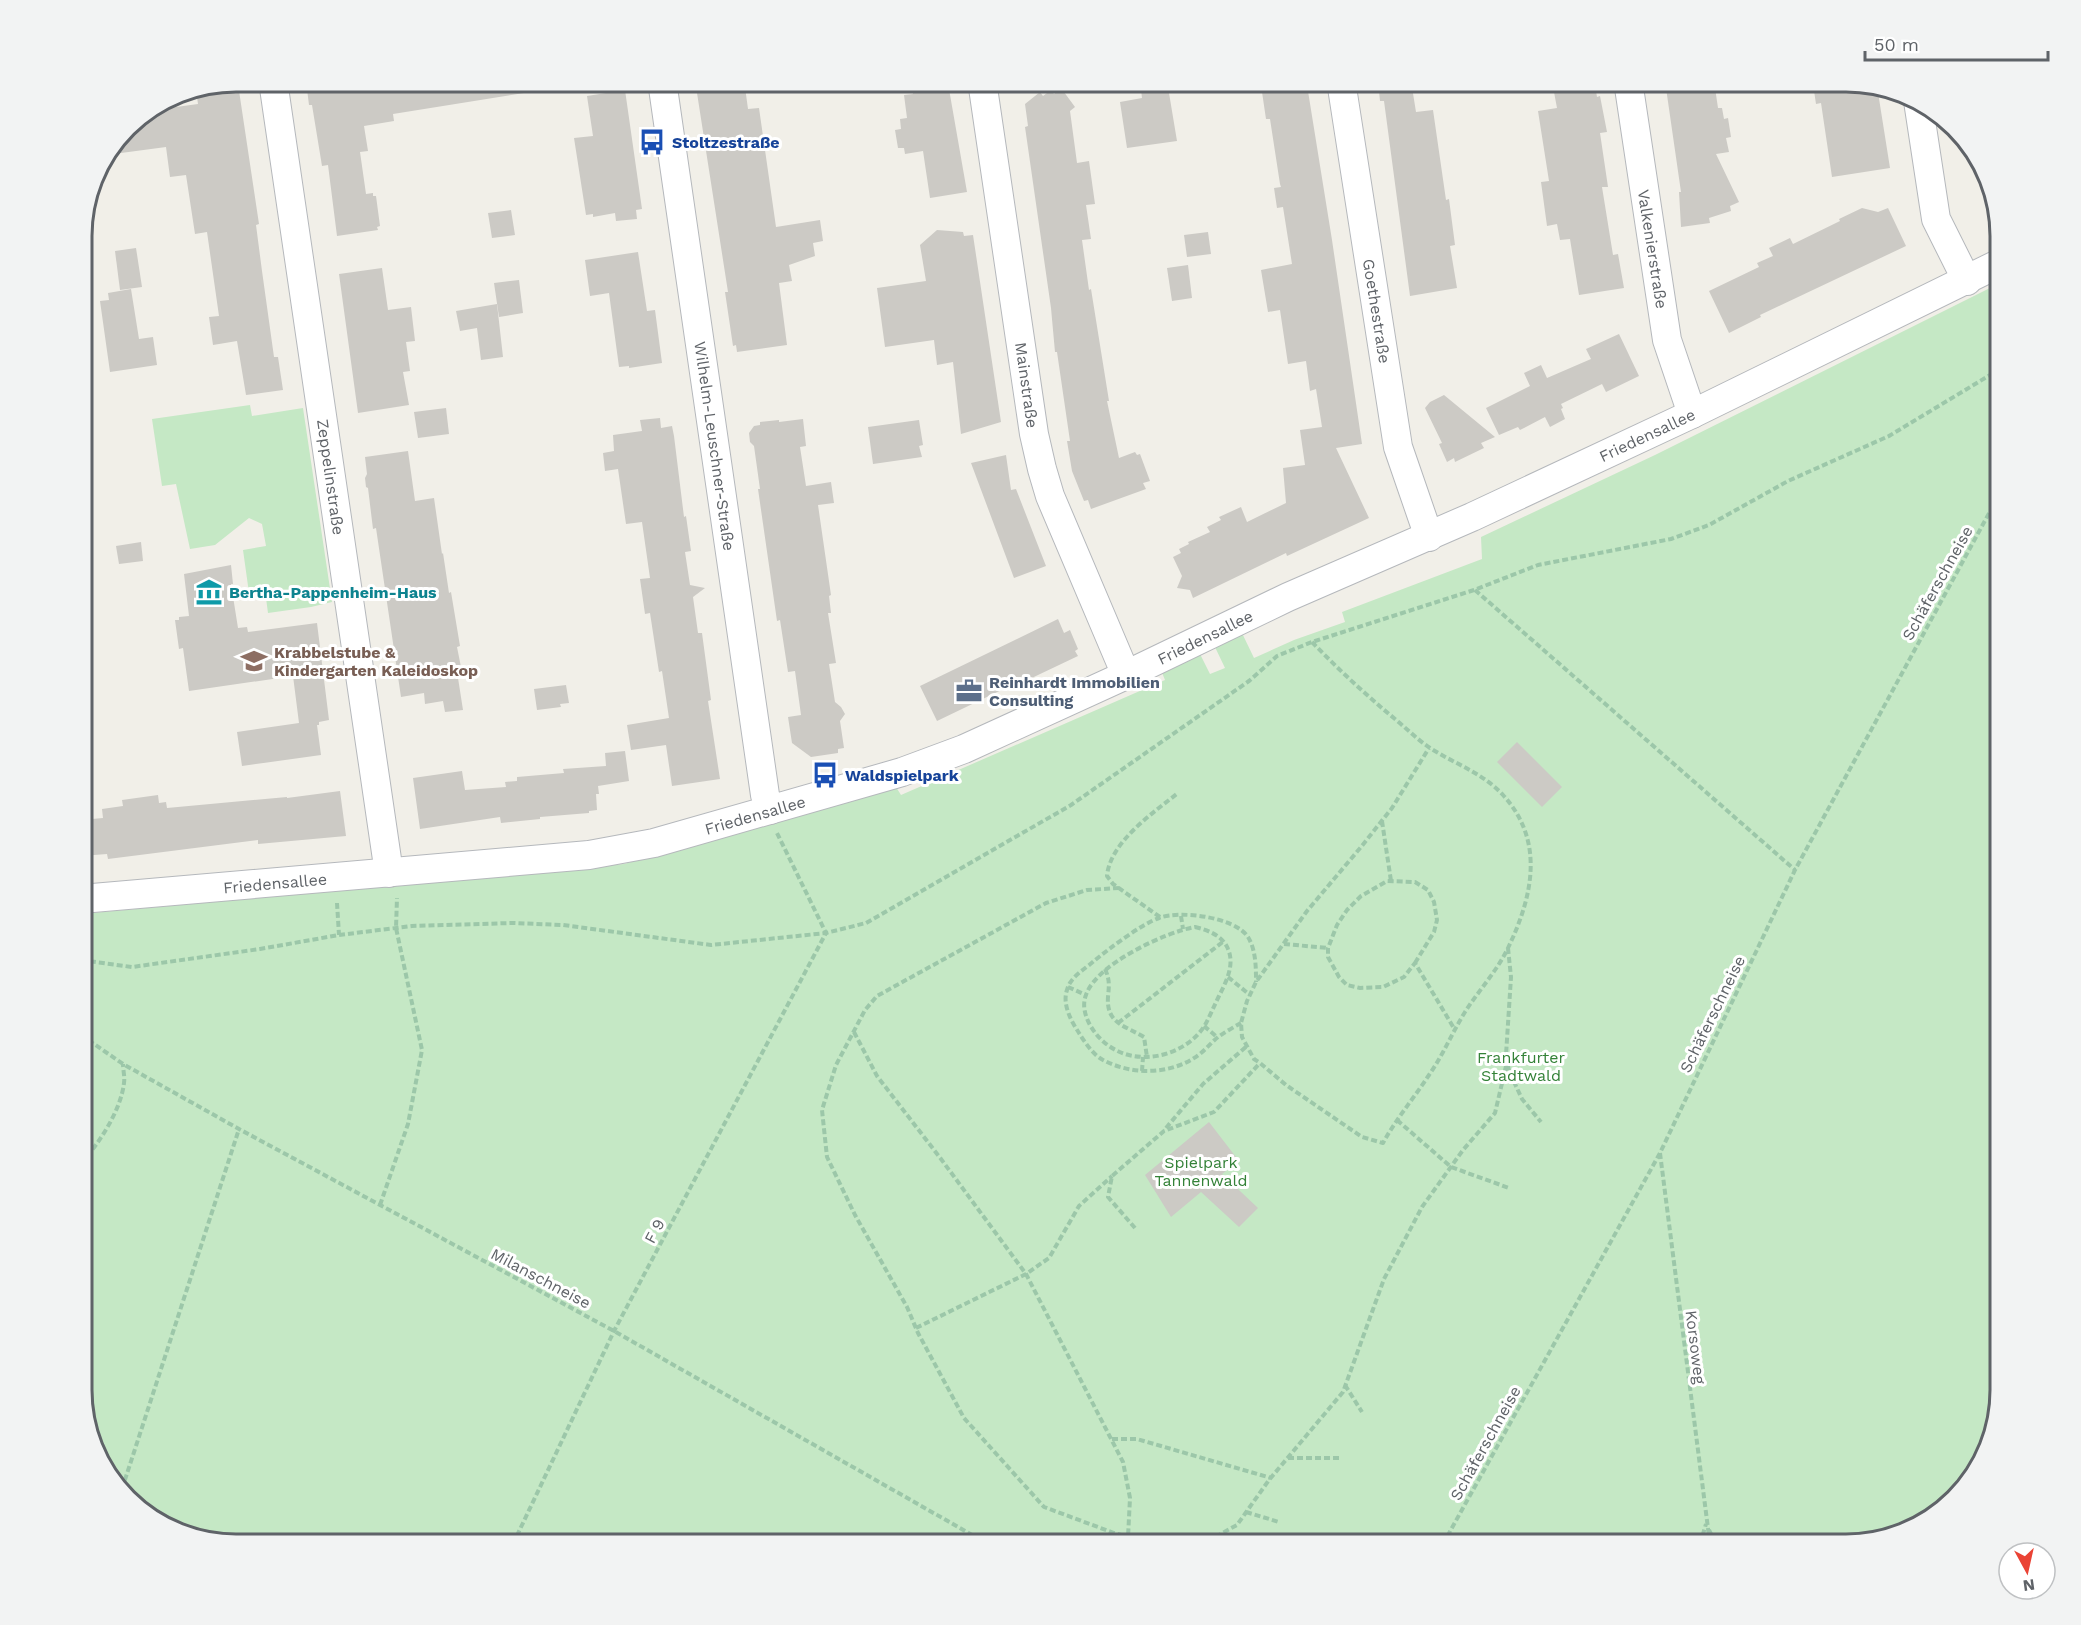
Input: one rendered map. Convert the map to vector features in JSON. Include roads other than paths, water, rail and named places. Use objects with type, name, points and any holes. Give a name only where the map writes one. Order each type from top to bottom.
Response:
[{"type":"street","name":"Zeppelinstraße","points":[[275,92],[389,873]]},
{"type":"street","name":"Wilhelm-Leuschner-Straße","points":[[664,92],[765,795],[770,810]]},
{"type":"street","name":"Mainstraße","points":[[984,92],[1032,423],[1042,469],[1056,510],[1126,675]]},
{"type":"street","name":"Goethestraße","points":[[1343,92],[1398,447],[1429,537]]},
{"type":"street","name":"Valkenierstraße","points":[[1630,92],[1667,340],[1692,414]]},
{"type":"street","points":[[1920,113],[1936,219],[1966,281]]},
{"type":"street","name":"Friedensallee","points":[[92,898],[589,855],[622,850],[654,843],[935,761],[1126,675],[1288,597],[1429,537],[1692,414],[1989,269]]},
{"type":"place","name":"Stoltzestraße","points":[[652,142]]},
{"type":"place","name":"Bertha-Pappenheim-Haus","points":[[209,592]]},
{"type":"place","name":"Krabbelstube & Kindergarten Kaleidoskop","points":[[254,661]]},
{"type":"place","name":"Reinhardt Immobilien Consulting","points":[[969,691]]},
{"type":"place","name":"Waldspielpark","points":[[825,775]]},
{"type":"park label","name":"Frankfurter Stadtwald","points":[[1521,1066]]},
{"type":"park label","name":"Spielpark Tannenwald","points":[[1201,1171]]}]
